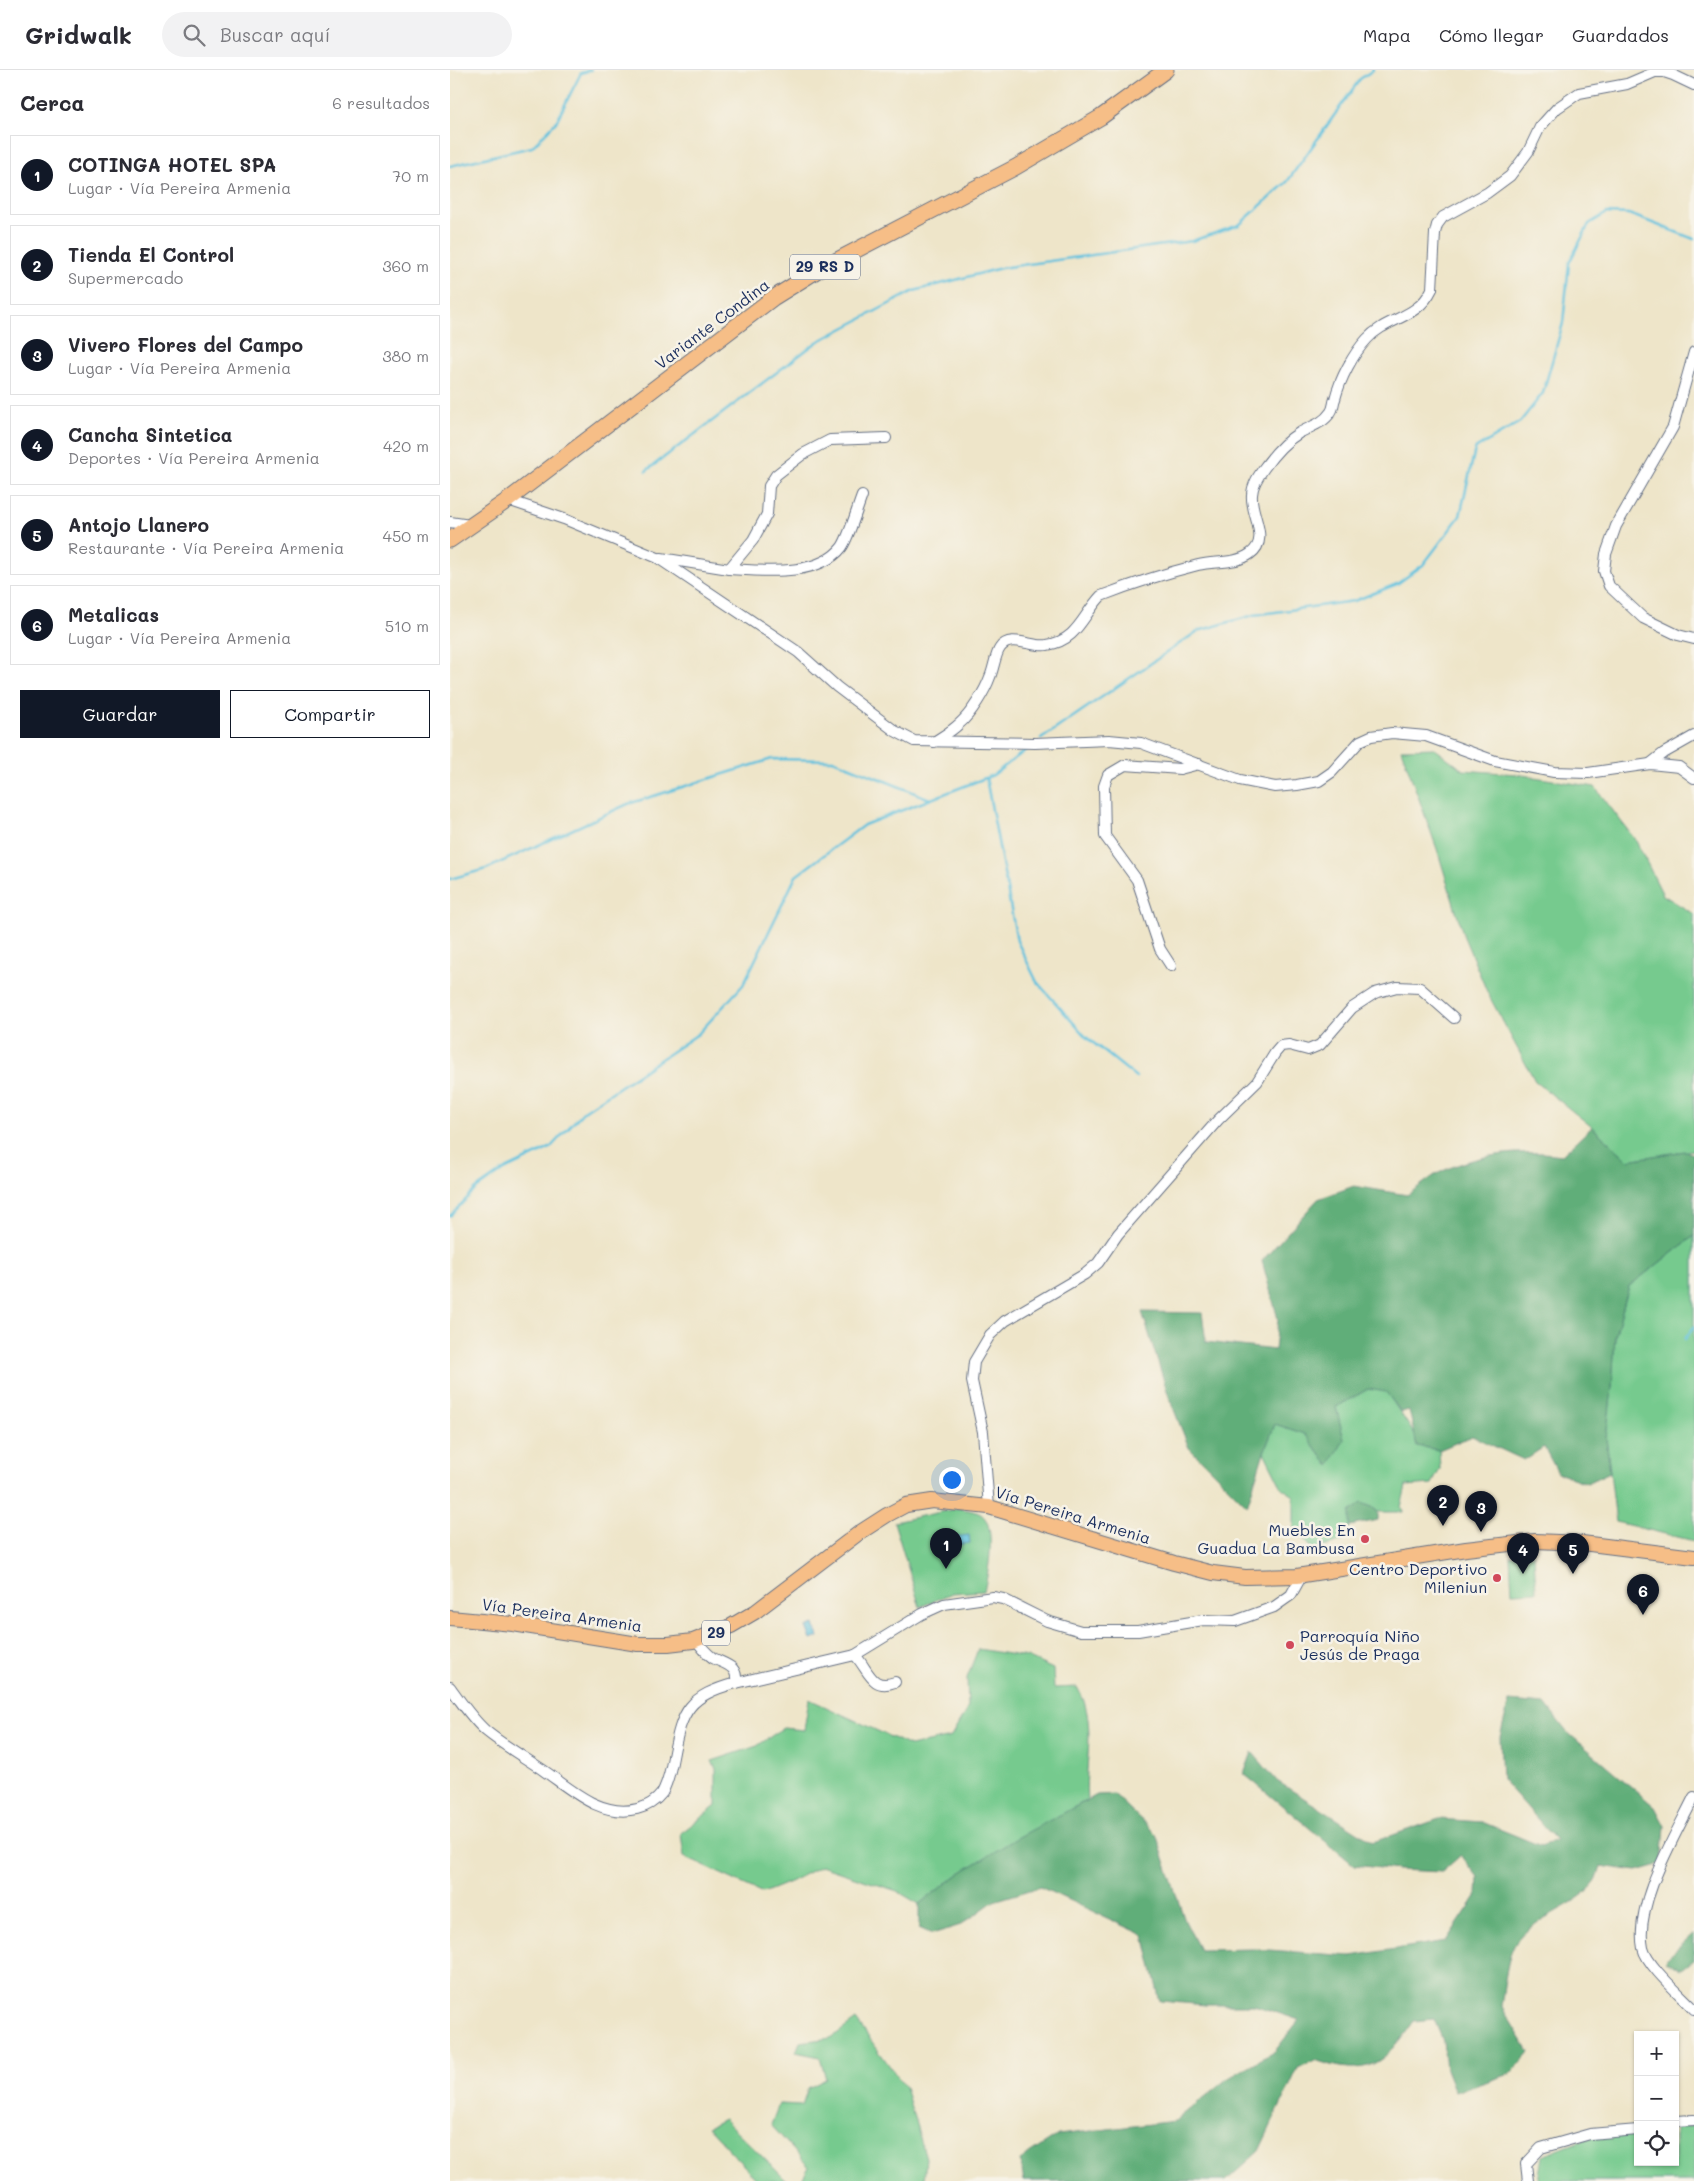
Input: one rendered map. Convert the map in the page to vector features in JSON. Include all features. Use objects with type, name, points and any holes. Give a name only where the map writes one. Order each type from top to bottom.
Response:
[{"type":"highway","name":"Variante Condina","points":[[450,540],[508,500],[774,298],[818,270],[1008,171],[1101,117],[1166,70]]},
{"type":"main road","name":"Vía Pereira Armenia","points":[[450,1618],[513,1624],[638,1644],[668,1644],[696,1640],[721,1631],[749,1616],[859,1533],[901,1508],[932,1501],[989,1507],[1195,1569],[1245,1577],[1302,1575],[1535,1541],[1582,1543],[1694,1557]]},
{"type":"street","points":[[934,742],[960,724],[983,693],[1000,648],[1007,642],[1015,641],[1044,646],[1056,643],[1068,638],[1085,619],[1092,606],[1101,596],[1199,565],[1244,558],[1252,553],[1258,546],[1261,537],[1252,504],[1252,492],[1264,468],[1280,447],[1300,432],[1322,421],[1330,413],[1345,374],[1368,337],[1420,307],[1428,298],[1432,290],[1435,233],[1440,221],[1443,217],[1488,193],[1510,176],[1528,152],[1540,127],[1557,108],[1579,94],[1627,84],[1655,72],[1664,72],[1694,85]]},
{"type":"street","points":[[1694,352],[1673,427],[1616,526],[1606,554],[1604,571],[1609,586],[1643,618],[1678,635],[1694,639]]},
{"type":"street","points":[[730,569],[753,540],[767,514],[769,486],[776,475],[803,454],[830,440],[886,438]]},
{"type":"street","points":[[658,558],[730,569],[777,572],[822,564],[843,546],[862,496]]},
{"type":"street","points":[[508,500],[564,519],[658,558],[798,652],[836,687],[895,731],[914,741],[1035,743],[1109,740],[1142,743],[1240,780],[1275,786],[1319,781],[1332,772],[1360,741],[1371,736],[1392,733],[1426,736],[1495,761],[1554,772],[1588,773],[1650,764],[1679,766],[1694,778]]},
{"type":"street","points":[[450,522],[470,526]]},
{"type":"street","points":[[1650,764],[1664,753],[1694,736]]},
{"type":"street","points":[[1170,966],[1160,949],[1137,880],[1105,836],[1104,786],[1108,776],[1125,765],[1180,769],[1199,764]]},
{"type":"street","points":[[989,1507],[983,1432],[972,1381],[974,1362],[990,1335],[1005,1321],[1085,1274],[1098,1262],[1118,1234],[1218,1120],[1257,1082],[1281,1046],[1289,1045],[1308,1050],[1320,1045],[1352,1008],[1375,993],[1397,987],[1420,988],[1454,1018]]},
{"type":"street","points":[[450,1687],[486,1731],[582,1798],[614,1811],[628,1812],[646,1807],[661,1793],[671,1770],[678,1735],[690,1706],[704,1694],[736,1683],[855,1655],[922,1614],[944,1604],[993,1597],[1003,1599],[1047,1621],[1081,1631],[1138,1631],[1203,1620],[1235,1621],[1274,1607],[1291,1595],[1302,1575]]},
{"type":"street","points":[[696,1640],[705,1652],[732,1667],[735,1671],[736,1683]]},
{"type":"street","points":[[855,1655],[874,1681],[881,1685],[895,1682]]},
{"type":"street","points":[[1694,1797],[1652,1884],[1646,1904],[1643,1948],[1649,1961],[1694,2009]]},
{"type":"street","points":[[1679,2122],[1694,2120]]},
{"type":"street","points":[[1528,2181],[1526,2164],[1541,2148],[1590,2134],[1634,2130]]},
{"type":"green space","points":[[1434,748],[1463,770],[1516,774],[1595,787],[1636,841],[1663,895],[1694,914],[1694,1150],[1628,1160],[1592,1127],[1535,1081],[1488,994],[1464,937],[1437,849],[1401,749]]},
{"type":"green space","points":[[1592,1127],[1628,1160],[1685,1151],[1694,1154],[1694,1236],[1629,1286],[1615,1336],[1612,1388],[1606,1438],[1610,1472],[1587,1483],[1558,1473],[1544,1447],[1524,1460],[1472,1436],[1439,1450],[1417,1446],[1409,1410],[1401,1412],[1386,1392],[1368,1389],[1336,1407],[1344,1440],[1329,1466],[1305,1434],[1275,1424],[1247,1506],[1189,1448],[1169,1397],[1142,1312],[1202,1313],[1206,1342],[1275,1350],[1278,1319],[1262,1261],[1318,1199],[1354,1186],[1407,1195],[1435,1175],[1465,1162],[1514,1153],[1562,1155]]},
{"type":"green space","points":[[1694,1236],[1694,1541],[1616,1522],[1606,1438],[1612,1388],[1615,1336],[1629,1286]]},
{"type":"green space","points":[[1368,1389],[1386,1391],[1415,1435],[1417,1446],[1439,1450],[1440,1469],[1432,1484],[1406,1486],[1401,1507],[1403,1512],[1378,1512],[1372,1507],[1351,1512],[1350,1526],[1344,1541],[1313,1550],[1294,1530],[1294,1496],[1282,1488],[1264,1452],[1275,1424],[1305,1434],[1328,1465],[1344,1440],[1336,1407]]},
{"type":"green space","points":[[1362,1503],[1378,1512],[1378,1520],[1350,1526],[1350,1512]]},
{"type":"green space","points":[[959,1508],[982,1515],[987,1521],[990,1551],[984,1591],[952,1593],[920,1607],[894,1522]]},
{"type":"green space","points":[[1534,1554],[1536,1592],[1512,1593],[1510,1556]]},
{"type":"green space","points":[[978,1649],[1027,1657],[1053,1669],[1054,1688],[1077,1687],[1083,1698],[1088,1716],[1087,1800],[960,1873],[919,1904],[897,1891],[821,1866],[763,1893],[684,1857],[681,1833],[716,1806],[716,1769],[712,1761],[757,1746],[783,1728],[804,1730],[809,1699],[910,1746],[951,1737],[968,1707],[967,1678]]},
{"type":"green space","points":[[1509,1701],[1545,1704],[1566,1731],[1655,1807],[1665,1826],[1662,1864],[1637,1871],[1601,1866],[1595,1882],[1585,1893],[1538,1922],[1518,1939],[1510,1956],[1501,2006],[1529,2052],[1510,2074],[1455,2092],[1446,2069],[1443,2041],[1434,2019],[1414,2021],[1393,2048],[1374,2064],[1349,2068],[1315,2060],[1298,2068],[1259,2151],[1226,2181],[1024,2181],[1020,2160],[1058,2135],[1175,2121],[1227,2079],[1275,2051],[1299,2020],[1254,2005],[1206,2005],[1160,2001],[1144,1935],[1040,1887],[994,1901],[961,1925],[932,1934],[919,1928],[919,1904],[960,1873],[1015,1839],[1097,1795],[1114,1794],[1156,1834],[1185,1921],[1200,1950],[1255,1949],[1351,1956],[1446,1941],[1477,1895],[1478,1877],[1461,1855],[1442,1872],[1354,1865],[1244,1774],[1252,1752],[1277,1781],[1373,1842],[1439,1819],[1482,1822],[1541,1846],[1556,1840],[1502,1779],[1500,1737]]},
{"type":"green space","points":[[1694,1934],[1694,1960],[1682,1969],[1664,1961]]},
{"type":"green space","points":[[856,2020],[905,2087],[926,2158],[924,2181],[801,2181],[809,2167],[771,2125],[779,2104],[802,2105],[808,2088],[826,2079],[820,2057],[796,2052],[800,2042],[831,2038]]},
{"type":"green space","points":[[724,2119],[787,2181],[758,2181],[708,2127]]},
{"type":"green space","points":[[1694,2126],[1694,2181],[1538,2181],[1542,2156],[1591,2137],[1634,2135],[1634,2166],[1679,2166],[1679,2128]]},
{"type":"water","points":[[969,1535],[970,1543],[957,1545],[955,1537]]},
{"type":"water","points":[[814,1624],[818,1637],[811,1640],[806,1627]]},
{"type":"waterway","points":[[450,166],[532,147],[556,122],[581,73],[591,70]]},
{"type":"waterway","points":[[646,471],[817,342],[914,291],[1001,268],[1192,241],[1239,225],[1287,182],[1360,79],[1373,70]]},
{"type":"waterway","points":[[1041,739],[1198,631],[1254,615],[1354,601],[1397,584],[1423,565],[1460,516],[1475,449],[1520,422],[1543,393],[1563,323],[1569,263],[1589,224],[1607,213],[1629,214],[1694,239]]},
{"type":"waterway","points":[[450,1216],[476,1189],[502,1171],[550,1148],[584,1111],[698,1034],[743,985],[796,876],[864,825],[993,775],[1030,747]]},
{"type":"waterway","points":[[450,879],[486,869],[628,804],[772,759],[833,760],[930,799]]},
{"type":"waterway","points":[[986,778],[1017,941],[1037,982],[1086,1037],[1136,1077]]},
{"type":"waterway","points":[[1685,1339],[1694,1327]]},
{"type":"place","name":"Tienda El Control","points":[[1443,1526]]},
{"type":"place","name":"Vivero Flores del Campo","points":[[1481,1532]]},
{"type":"place","name":"Muebles En Guadua La Bambusa","points":[[1365,1539]]},
{"type":"place","name":"COTINGA HOTEL SPA","points":[[946,1569]]},
{"type":"place","name":"Cancha Sintetica","points":[[1523,1574]]},
{"type":"place","name":"Antojo Llanero","points":[[1573,1574]]},
{"type":"place","name":"Centro Deportivo Mileniun","points":[[1497,1578]]},
{"type":"place","name":"Metalicas","points":[[1643,1615]]},
{"type":"place","name":"Parroquía Niño Jesús de Praga","points":[[1290,1645]]}]
